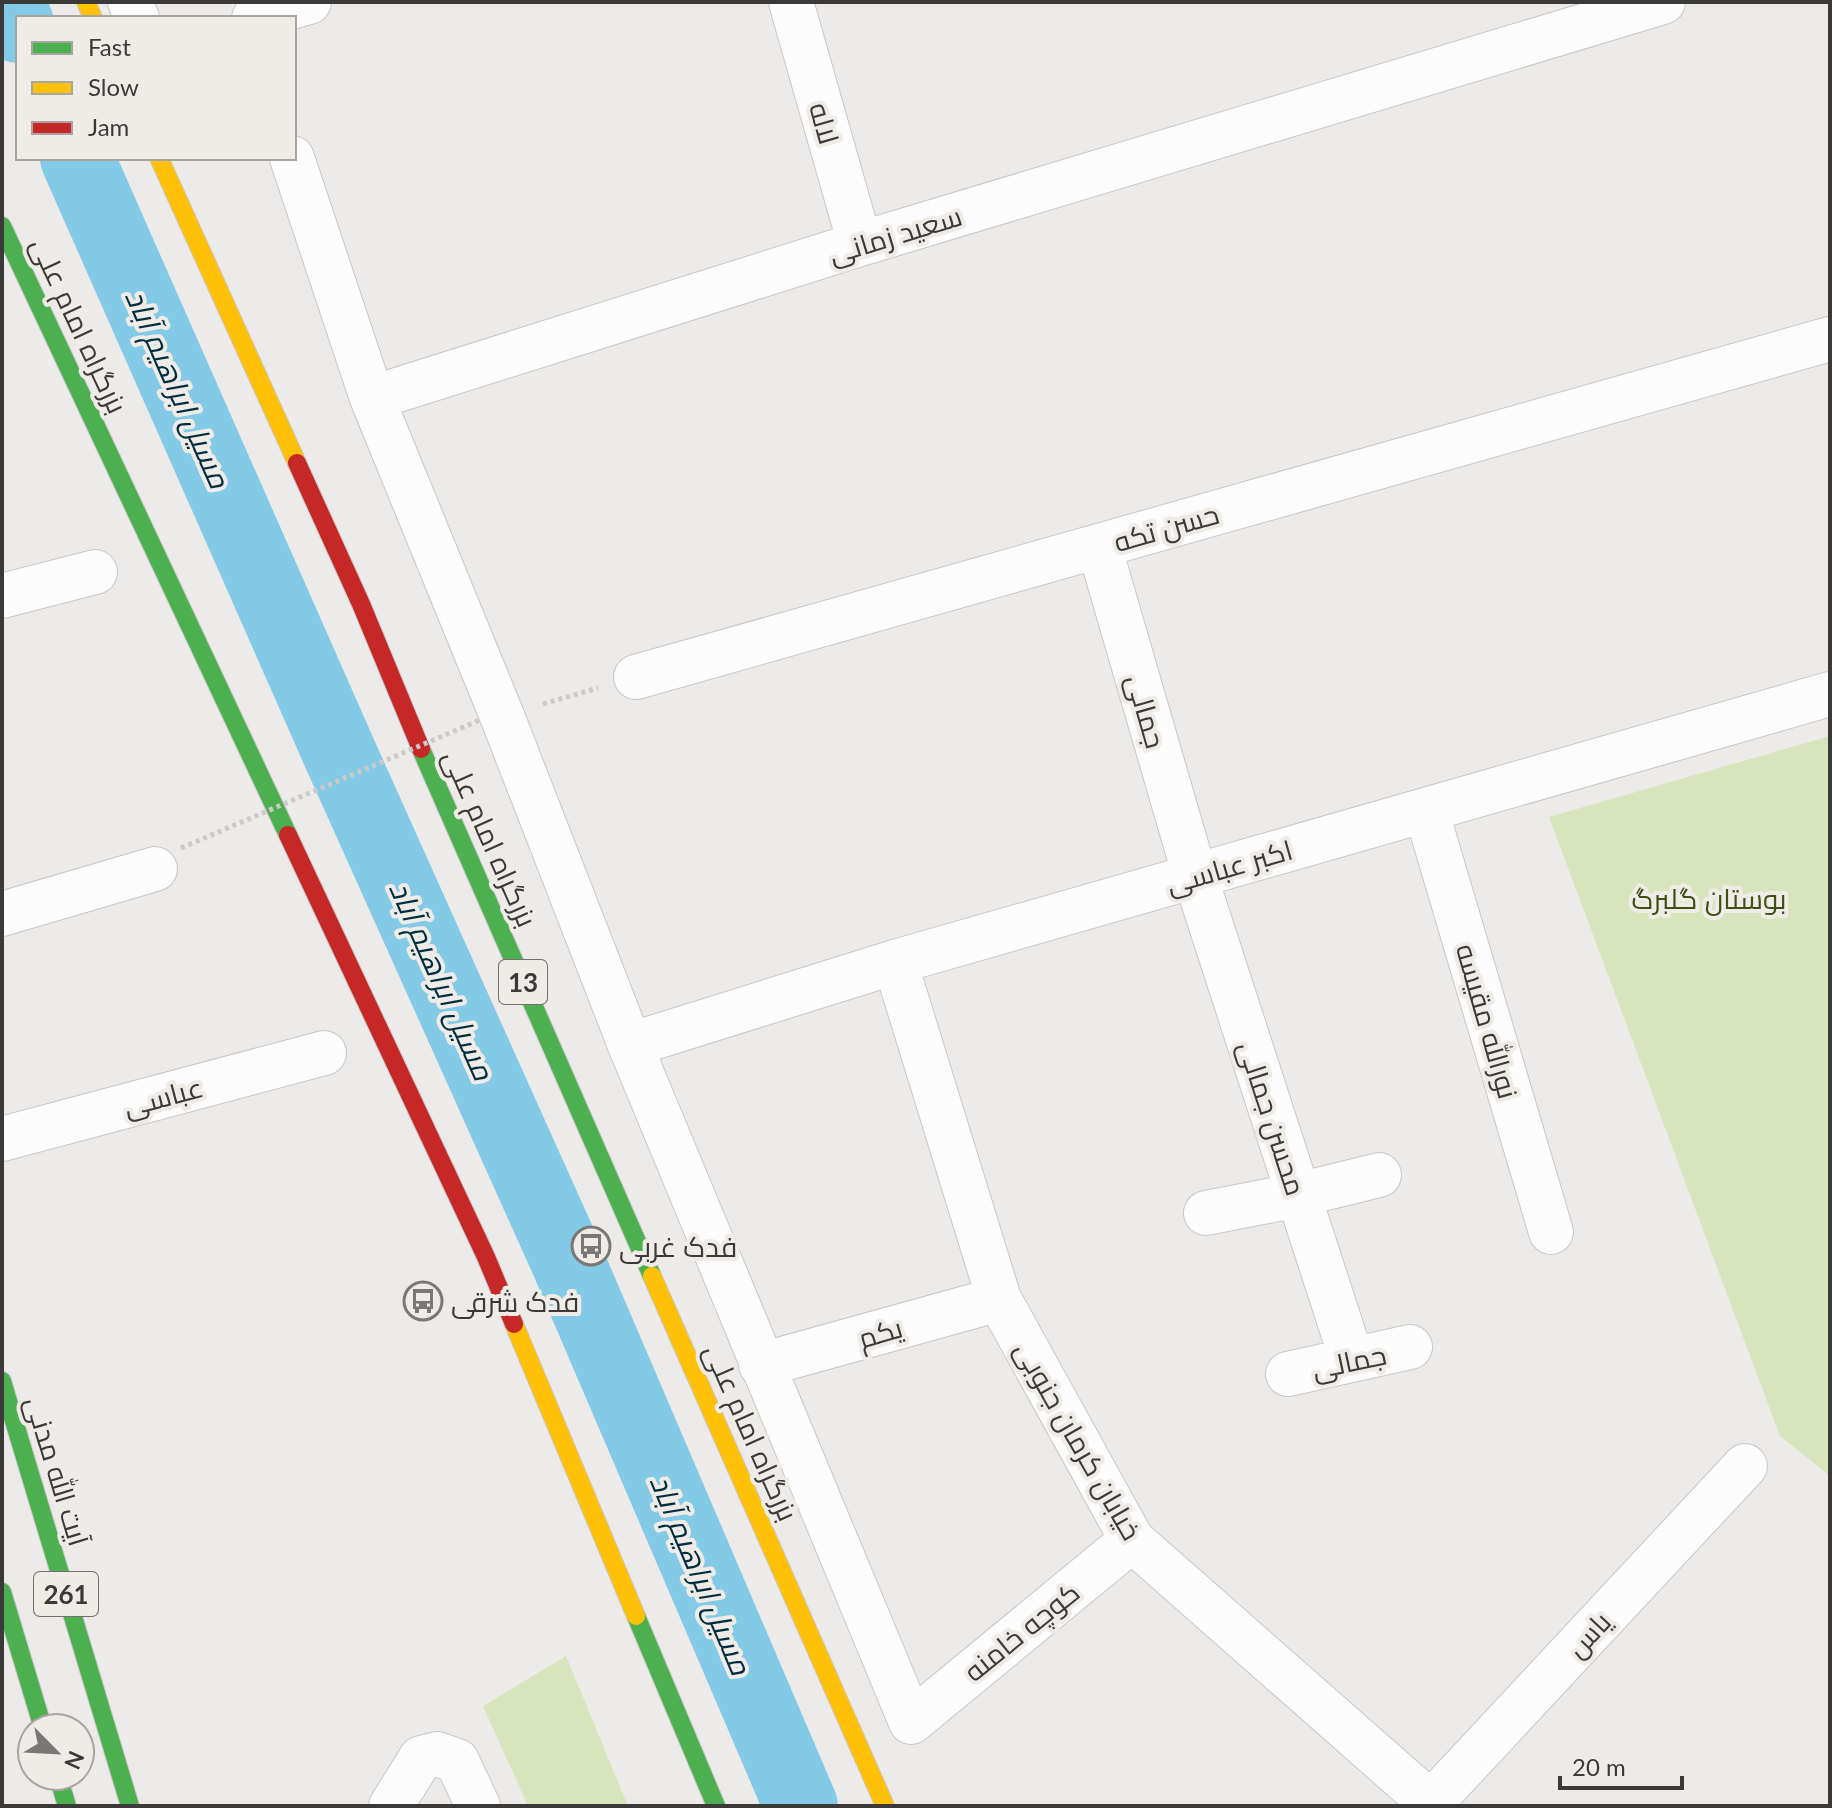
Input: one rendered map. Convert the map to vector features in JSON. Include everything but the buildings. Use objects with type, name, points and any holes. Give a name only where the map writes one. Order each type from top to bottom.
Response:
[{"type":"main road","name":"بزرگراه امام علی","points":[[160,160],[361,604],[438,788],[885,1806]]},
{"type":"main road","name":"بزرگراه امام علی","points":[[2,226],[486,1257],[716,1806]]},
{"type":"main road","name":"آیت الله مدنی","points":[[2,1381],[130,1806]]},
{"type":"main road","name":"261","points":[[2,1592],[38,1712]]},
{"type":"street","points":[[261,16],[309,2]]},
{"type":"street","name":"لاله","points":[[791,2],[860,244]]},
{"type":"street","name":"سعید زمانی","points":[[372,398],[860,244],[1663,2]]},
{"type":"street","points":[[293,160],[372,398],[491,718],[761,1365]]},
{"type":"street","name":"حسن تکه","points":[[636,677],[1830,339]]},
{"type":"street","name":"جمالی","points":[[1099,546],[1195,876]]},
{"type":"street","points":[[2,596],[95,572]]},
{"type":"street","name":"اکبر عباسی","points":[[630,1045],[895,962],[1830,694]]},
{"type":"street","name":"نورالله مقیسه","points":[[1426,810],[1551,1232]]},
{"type":"street","points":[[2,914],[168,859]]},
{"type":"street","name":"محسن جمالی","points":[[1195,876],[1352,1360]]},
{"type":"street","name":"خیابان کرمان جنوبی","points":[[895,962],[999,1299],[1132,1540],[1431,1805]]},
{"type":"street","name":"عباسی","points":[[2,1139],[324,1053]]},
{"type":"street","points":[[1206,1213],[1379,1175]]},
{"type":"street","name":"یکم","points":[[761,1365],[999,1299]]},
{"type":"street","name":"جمالی","points":[[1288,1374],[1410,1347]]},
{"type":"street","name":"کوچه خامنه","points":[[761,1365],[911,1722],[1132,1540]]},
{"type":"street","name":"یاس","points":[[1431,1805],[1745,1466]]},
{"type":"street","points":[[391,1806],[421,1758],[437,1754],[457,1761],[478,1806]]},
{"type":"path","points":[[168,859],[491,718],[636,677]]},
{"type":"green space","name":"بوستان گلبرگ","points":[[1830,736],[1830,1476],[1780,1436],[1549,817]]},
{"type":"green space","points":[[566,1656],[628,1806],[528,1806],[483,1706]]},
{"type":"waterway","name":"مسیل ابراهیم آباد","points":[[8,2],[16,21]]},
{"type":"waterway","name":"مسیل ابراهیم آباد","points":[[78,160],[568,1262],[801,1806]]},
{"type":"traffic: fast","points":[[2,226],[288,835]]},
{"type":"traffic: fast","points":[[421,749],[652,1276]]},
{"type":"traffic: fast","points":[[2,1381],[130,1806]]},
{"type":"traffic: fast","points":[[2,1592],[38,1712]]},
{"type":"traffic: fast","points":[[636,1616],[716,1806]]},
{"type":"traffic: fast","points":[[63,1792],[67,1806]]},
{"type":"traffic: slow","points":[[86,2],[92,16]]},
{"type":"traffic: slow","points":[[160,160],[297,463]]},
{"type":"traffic: slow","points":[[652,1276],[885,1806]]},
{"type":"traffic: slow","points":[[514,1324],[636,1616]]},
{"type":"traffic: jam","points":[[297,463],[361,604],[421,749]]},
{"type":"traffic: jam","points":[[288,835],[486,1257],[514,1324]]},
{"type":"place","name":"فدک غربی","points":[[591,1246]]},
{"type":"place","name":"فدک شرقی","points":[[423,1301]]}]
